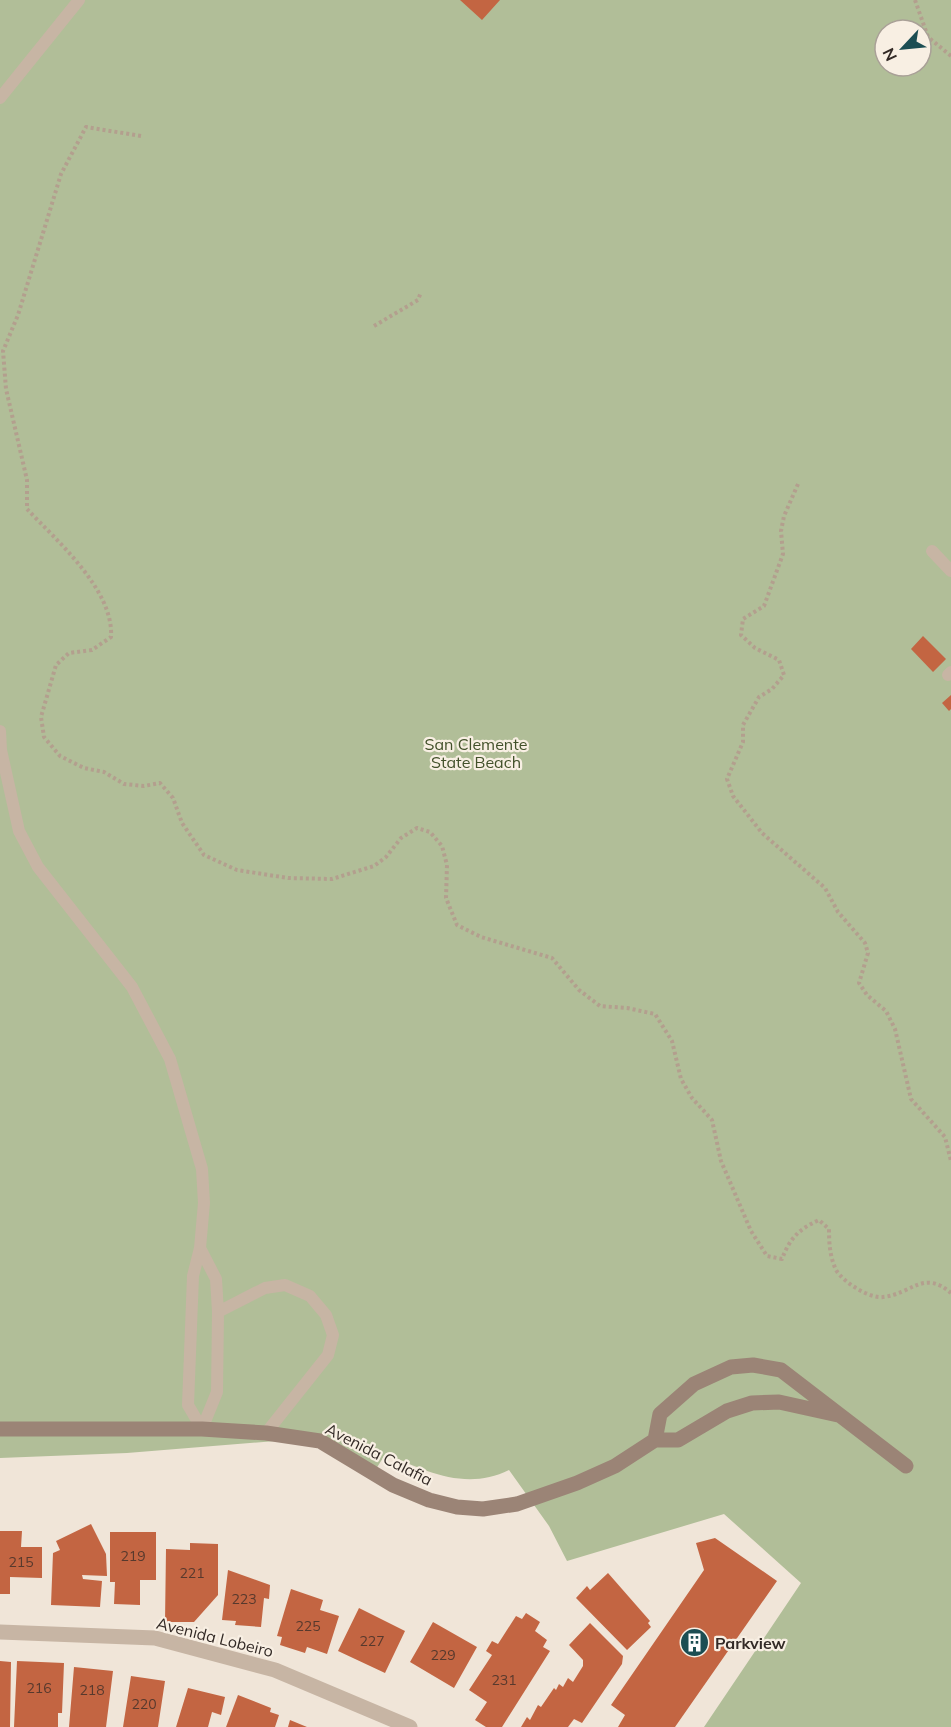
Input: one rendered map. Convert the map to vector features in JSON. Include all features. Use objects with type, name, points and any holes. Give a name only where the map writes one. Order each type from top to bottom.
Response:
[{"type":"street","name":"Avenida Calafia","points":[[655,1440],[660,1414],[694,1384],[731,1367],[753,1365],[782,1370],[906,1466]]},
{"type":"street","name":"Avenida Calafia","points":[[0,1429],[202,1429],[266,1433],[320,1441],[393,1485],[429,1500],[457,1508],[483,1509],[517,1503],[577,1483],[615,1466],[655,1440],[678,1440],[728,1411],[752,1403],[779,1401],[838,1415]]},
{"type":"street","name":"Avenida Lobeiro","points":[[0,1632],[155,1638],[275,1670],[410,1727]]},
{"type":"lane","points":[[0,98],[79,0]]},
{"type":"lane","points":[[932,551],[951,571]]},
{"type":"lane","points":[[0,731],[3,761],[19,831],[39,867],[132,987],[170,1059],[202,1169],[204,1203],[200,1248],[193,1276],[188,1405],[202,1429]]},
{"type":"lane","points":[[200,1248],[216,1279],[218,1312],[217,1392],[202,1429]]},
{"type":"lane","points":[[218,1312],[265,1288],[285,1285],[310,1296],[326,1315],[333,1335],[328,1355],[266,1433]]},
{"type":"path","points":[[915,0],[928,37],[951,56]]},
{"type":"path","points":[[141,136],[86,127],[61,174],[18,315],[3,351],[6,389],[27,480],[27,509],[96,587],[112,620],[111,637],[92,650],[69,653],[56,665],[41,717],[44,737],[60,756],[84,768],[104,772],[124,784],[144,786],[160,783],[173,798],[182,823],[204,855],[237,870],[288,878],[332,879],[374,866],[386,857],[401,838],[417,828],[430,832],[442,846],[447,865],[446,898],[457,925],[481,937],[552,958],[579,990],[600,1006],[627,1008],[655,1014],[672,1041],[681,1079],[692,1098],[712,1120],[721,1161],[752,1231],[767,1256],[782,1259],[789,1241],[803,1227],[819,1220],[829,1229],[830,1253],[837,1273],[862,1291],[881,1298],[904,1292],[921,1282],[940,1283],[951,1293]]},
{"type":"path","points":[[374,326],[418,300],[422,292]]},
{"type":"path","points":[[798,484],[784,516],[781,531],[783,554],[764,606],[743,619],[741,635],[755,648],[779,660],[784,675],[772,689],[759,697],[743,725],[743,742],[727,779],[733,796],[762,833],[825,888],[838,912],[866,942],[868,953],[859,984],[867,996],[886,1011],[895,1029],[911,1099],[945,1137],[951,1161]]},
{"type":"green space","name":"San Clemente State Beach","points":[[0,0],[951,0],[951,1727],[704,1727],[801,1583],[724,1514],[567,1561],[549,1526],[509,1470],[478,1479],[462,1479],[416,1467],[386,1453],[371,1477],[338,1453],[288,1440],[127,1453],[0,1458]]},
{"type":"building","points":[[460,0],[500,0],[482,20]]},
{"type":"building","points":[[923,636],[946,659],[933,672],[911,649]]},
{"type":"building","points":[[951,695],[951,709],[949,711],[942,703]]},
{"type":"building","points":[[91,1524],[106,1554],[107,1576],[82,1575],[83,1579],[102,1581],[100,1607],[51,1605],[53,1553],[60,1550],[56,1541]]},
{"type":"building","points":[[0,1531],[22,1531],[21,1547],[42,1547],[42,1578],[10,1577],[10,1594],[0,1594]]},
{"type":"building","points":[[110,1532],[156,1532],[156,1580],[140,1580],[140,1605],[114,1604],[115,1582],[110,1582]]},
{"type":"building","name":"Parkview","points":[[715,1538],[777,1581],[675,1727],[618,1727],[625,1715],[611,1705],[704,1570],[696,1543]]},
{"type":"building","points":[[190,1543],[218,1544],[218,1595],[194,1622],[165,1622],[166,1549],[190,1550]]},
{"type":"building","points":[[228,1570],[270,1585],[269,1599],[264,1598],[261,1627],[235,1625],[236,1621],[222,1620]]},
{"type":"building","points":[[608,1573],[650,1621],[648,1623],[651,1627],[627,1650],[576,1598],[587,1586],[590,1590]]},
{"type":"building","points":[[291,1589],[323,1600],[320,1610],[339,1616],[327,1654],[307,1647],[305,1653],[280,1645],[282,1637],[277,1636]]},
{"type":"building","points":[[359,1608],[405,1631],[385,1673],[338,1651]]},
{"type":"building","points":[[526,1613],[540,1622],[535,1631],[547,1640],[543,1647],[550,1651],[502,1727],[486,1727],[475,1720],[487,1702],[469,1690],[492,1655],[486,1651],[492,1641],[498,1644],[516,1616],[522,1619]]},
{"type":"building","points":[[433,1622],[477,1647],[454,1688],[410,1662]]},
{"type":"building","points":[[590,1623],[623,1656],[622,1664],[582,1723],[574,1719],[568,1727],[521,1727],[527,1717],[530,1720],[538,1705],[541,1707],[554,1688],[556,1690],[559,1684],[563,1687],[568,1678],[573,1682],[583,1666],[583,1660],[569,1645]]},
{"type":"building","points":[[0,1661],[11,1662],[10,1727],[0,1727]]},
{"type":"building","points":[[17,1661],[64,1663],[62,1713],[58,1713],[58,1727],[14,1727]]},
{"type":"building","points":[[74,1667],[113,1671],[106,1727],[69,1727]]},
{"type":"building","points":[[131,1676],[165,1681],[158,1727],[123,1727]]},
{"type":"building","points":[[188,1688],[225,1697],[221,1715],[212,1712],[208,1727],[176,1727]]},
{"type":"building","points":[[238,1695],[271,1708],[270,1712],[279,1715],[275,1727],[226,1727]]},
{"type":"building","points":[[290,1720],[307,1727],[288,1727]]},
{"type":"place","name":"Parkview","points":[[694,1643]]}]
